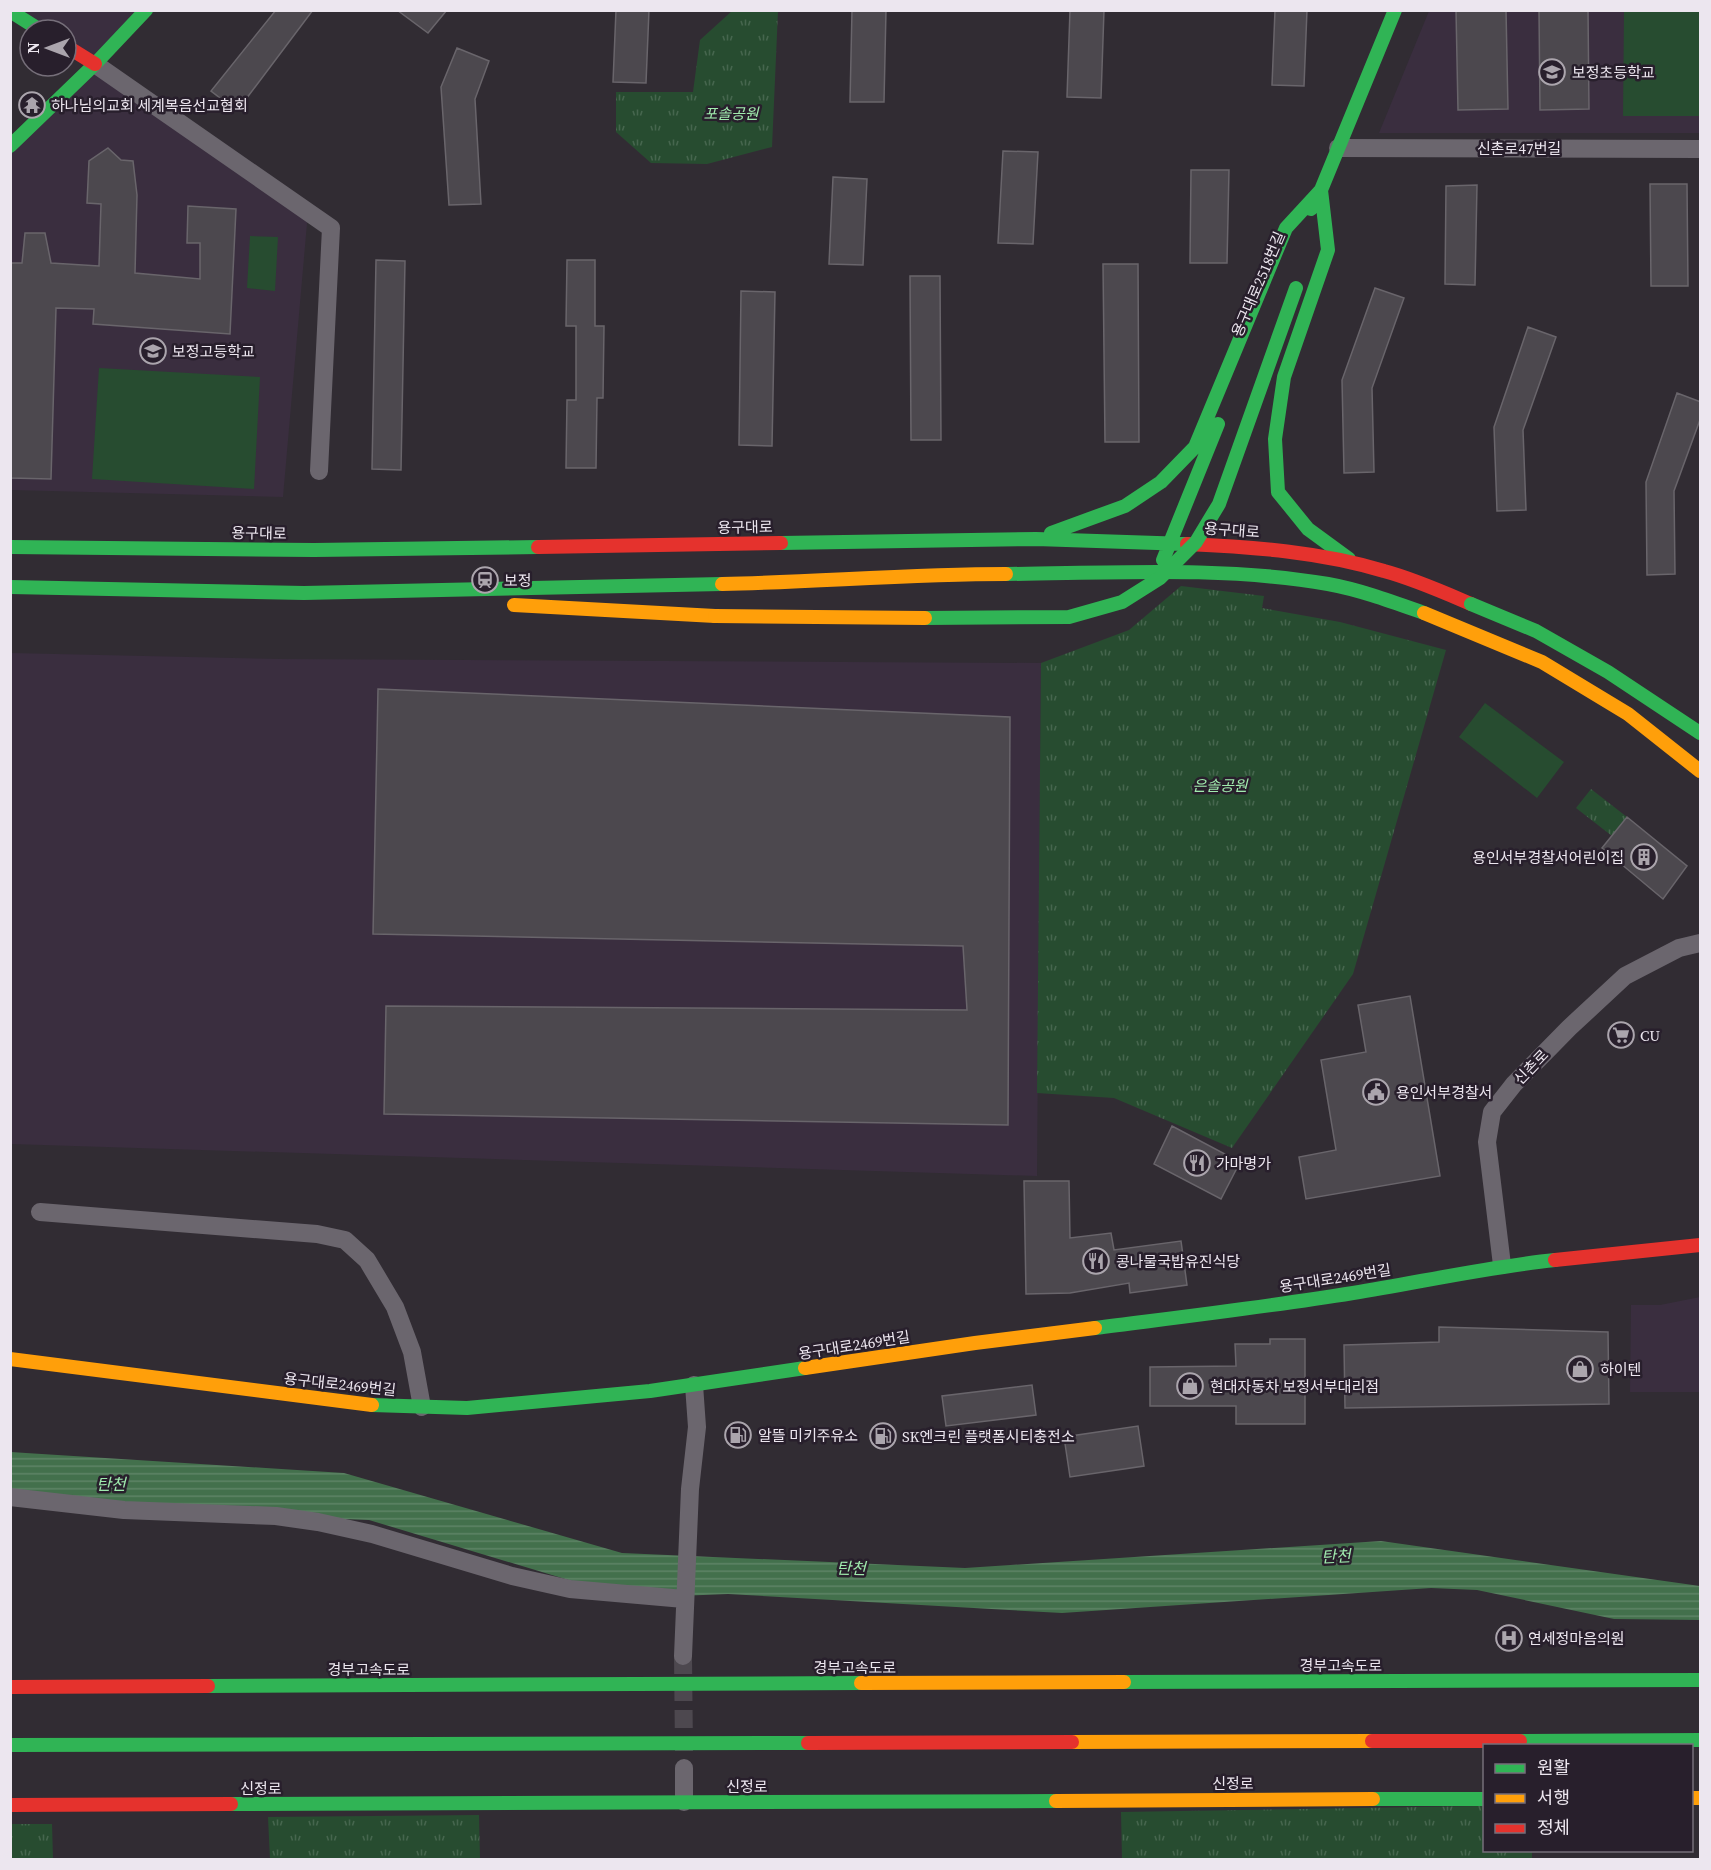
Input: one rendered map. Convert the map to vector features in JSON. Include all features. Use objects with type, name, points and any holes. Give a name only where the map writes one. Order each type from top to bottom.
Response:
[{"type":"main road","points":[[10,146],[95,64],[146,10]]},
{"type":"main road","name":"용구대로2518번길","points":[[1157,574],[1292,243],[1321,189],[1395,10]]},
{"type":"main road","points":[[78,53],[95,64]]},
{"type":"main road","points":[[1311,248],[1315,238],[1321,189]]},
{"type":"main road","points":[[1036,539],[1125,506],[1161,482],[1195,447],[1286,228],[1321,189]]},
{"type":"main road","points":[[1321,189],[1328,250],[1284,377],[1275,440],[1278,492],[1308,529],[1356,564]]},
{"type":"main road","points":[[354,592],[490,603],[715,616],[991,619],[1069,617],[1122,602],[1160,578],[1196,542],[1219,504],[1298,283]]},
{"type":"main road","name":"용구대로","points":[[10,547],[314,550],[1036,539],[1170,543],[1305,554],[1385,571],[1437,589],[1536,631],[1608,672],[1701,733]]},
{"type":"main road","points":[[1046,553],[1086,551],[1089,546],[1085,540]]},
{"type":"main road","points":[[1271,576],[1262,570],[1261,564],[1271,558],[1363,574],[1385,571]]},
{"type":"main road","points":[[955,574],[980,559]]},
{"type":"main road","points":[[10,587],[354,592],[808,582],[955,574],[1230,573],[1271,576],[1330,584],[1358,591],[1448,622],[1542,662],[1628,714],[1701,771]]},
{"type":"main road","name":"용구대로2469번길","points":[[10,1359],[362,1405],[467,1408],[650,1391],[975,1343],[1241,1310],[1354,1293],[1502,1265],[1701,1245]]},
{"type":"main road","name":"경부고속도로","points":[[10,1687],[1701,1680]]},
{"type":"main road","points":[[10,1745],[1701,1740]]},
{"type":"main road","name":"신정로","points":[[10,1805],[1483,1799]]},
{"type":"street","points":[[95,64],[332,228],[319,471]]},
{"type":"street","name":"신촌로47번길","points":[[1338,148],[1701,148]]},
{"type":"street","name":"신촌로","points":[[1502,1265],[1487,1142],[1492,1112],[1514,1084],[1625,976],[1679,948],[1701,943]]},
{"type":"street","points":[[40,1212],[316,1234],[345,1240],[367,1260],[395,1307],[412,1352],[422,1407]]},
{"type":"street","points":[[683,1656],[690,1489],[697,1427],[694,1385]]},
{"type":"street","points":[[10,1497],[124,1510],[276,1516],[318,1522],[372,1534],[512,1576],[570,1589],[684,1593]]},
{"type":"street","points":[[684,1768],[684,1802]]},
{"type":"shaded area","points":[[11,11],[146,11],[95,64],[78,53],[78,18],[22,18]]},
{"type":"shaded area","name":"보정초등학교","points":[[1429,11],[1700,11],[1700,133],[1379,133]]},
{"type":"shaded area","name":"보정고등학교","points":[[95,64],[308,212],[283,497],[11,490],[11,144]]},
{"type":"shaded area","points":[[11,653],[281,659],[1041,663],[1037,1176],[11,1144]]},
{"type":"shaded area","points":[[1700,1297],[1700,1392],[1630,1392],[1631,1305],[1660,1305]]},
{"type":"green space","name":"포솔공원","points":[[732,11],[778,11],[772,147],[707,164],[651,163],[616,132],[616,92],[693,92],[700,40]]},
{"type":"green space","points":[[1624,11],[1700,11],[1700,116],[1623,116]]},
{"type":"green space","points":[[250,236],[278,237],[275,291],[247,288]]},
{"type":"green space","points":[[99,368],[260,377],[254,489],[92,479]]},
{"type":"green space","name":"은솔공원","points":[[1181,586],[1264,596],[1262,608],[1340,622],[1446,650],[1353,974],[1232,1148],[1114,1098],[1037,1093],[1041,663],[1129,630]]},
{"type":"green space","points":[[1485,703],[1564,762],[1537,798],[1459,737]]},
{"type":"green space","points":[[1591,789],[1627,817],[1612,836],[1576,808]]},
{"type":"green space","points":[[1483,1806],[1483,1852],[1532,1852],[1532,1859],[1122,1859],[1121,1812]]},
{"type":"green space","points":[[479,1815],[480,1859],[270,1859],[268,1817]]},
{"type":"green space","points":[[11,1824],[52,1824],[53,1859],[11,1859]]},
{"type":"water","name":"탄천","points":[[10,1452],[344,1473],[622,1553],[965,1568],[1381,1541],[1700,1586],[1700,1620],[1614,1619],[1477,1590],[1431,1588],[1062,1613],[728,1594],[628,1598],[369,1520],[102,1510],[11,1495]]},
{"type":"building","points":[[276,10],[313,10],[237,111],[211,91]]},
{"type":"building","points":[[397,10],[447,10],[428,33]]},
{"type":"building","points":[[616,10],[649,10],[646,83],[613,82]]},
{"type":"building","points":[[852,10],[886,10],[884,102],[850,102]]},
{"type":"building","points":[[1070,10],[1104,10],[1101,98],[1067,97]]},
{"type":"building","points":[[1275,10],[1307,10],[1304,86],[1272,85]]},
{"type":"building","points":[[1456,10],[1506,10],[1508,109],[1458,110]]},
{"type":"building","points":[[1539,10],[1588,10],[1589,109],[1540,110]]},
{"type":"building","points":[[457,48],[489,61],[475,99],[481,204],[449,205],[441,87]]},
{"type":"building","points":[[108,148],[121,160],[133,161],[137,195],[135,273],[200,279],[200,243],[187,243],[188,206],[236,209],[230,334],[93,324],[94,309],[56,308],[51,479],[10,478],[10,263],[22,263],[25,233],[45,233],[51,263],[99,266],[101,204],[87,203],[89,161]]},
{"type":"building","points":[[1003,151],[1038,152],[1033,244],[998,243]]},
{"type":"building","points":[[1191,170],[1229,170],[1227,263],[1190,263]]},
{"type":"building","points":[[833,177],[867,179],[863,265],[829,264]]},
{"type":"building","points":[[1650,184],[1687,184],[1688,286],[1651,286]]},
{"type":"building","points":[[1477,185],[1475,285],[1445,284],[1446,186]]},
{"type":"building","points":[[376,260],[405,261],[401,470],[372,469]]},
{"type":"building","points":[[567,260],[595,260],[595,326],[604,326],[603,398],[597,398],[596,468],[566,468],[567,400],[576,400],[576,326],[566,326]]},
{"type":"building","points":[[1103,264],[1138,264],[1139,442],[1105,442]]},
{"type":"building","points":[[910,276],[940,276],[941,440],[911,440]]},
{"type":"building","points":[[1375,288],[1404,298],[1372,388],[1374,472],[1344,473],[1342,380]]},
{"type":"building","points":[[741,291],[775,292],[772,446],[739,445]]},
{"type":"building","points":[[1528,327],[1556,337],[1523,430],[1526,510],[1497,511],[1494,427]]},
{"type":"building","points":[[1677,393],[1701,402],[1701,417],[1674,491],[1675,574],[1647,575],[1646,482]]},
{"type":"building","points":[[378,689],[1010,717],[1008,1125],[384,1114],[386,1006],[967,1010],[963,946],[373,934]]},
{"type":"building","name":"용인서부경찰서어린이집","points":[[1627,817],[1687,866],[1663,899],[1602,848]]},
{"type":"building","name":"용인서부경찰서","points":[[1410,996],[1440,1176],[1306,1199],[1299,1157],[1336,1150],[1321,1060],[1366,1052],[1358,1005]]},
{"type":"building","name":"가마명가","points":[[1172,1126],[1240,1162],[1221,1199],[1154,1164]]},
{"type":"building","points":[[1024,1181],[1069,1181],[1070,1238],[1111,1233],[1114,1250],[1181,1241],[1187,1285],[1130,1293],[1129,1283],[1070,1293],[1026,1294]]},
{"type":"building","points":[[1439,1327],[1608,1332],[1609,1404],[1345,1408],[1344,1345],[1439,1342]]},
{"type":"building","points":[[1270,1339],[1305,1339],[1305,1424],[1236,1424],[1236,1406],[1150,1406],[1150,1367],[1236,1366],[1235,1344],[1270,1344]]},
{"type":"building","points":[[1032,1385],[1036,1415],[946,1426],[942,1396]]},
{"type":"building","points":[[1138,1426],[1144,1466],[1070,1477],[1064,1437]]},
{"type":"tunnel","points":[[683,1656],[684,1751]]},
{"type":"traffic: fast","points":[[10,146],[95,64],[146,10]]},
{"type":"traffic: fast","points":[[1311,209],[1321,190],[1395,10]]},
{"type":"traffic: fast","points":[[10,11],[21,18]]},
{"type":"traffic: fast","points":[[1321,190],[1328,250],[1284,377],[1275,439],[1278,492],[1308,529],[1349,559]]},
{"type":"traffic: fast","points":[[1051,533],[1125,506],[1161,482],[1195,447],[1286,228],[1321,190]]},
{"type":"traffic: fast","points":[[925,618],[1069,617],[1122,602],[1160,578],[1196,542],[1219,504],[1296,288]]},
{"type":"traffic: fast","points":[[1163,560],[1218,424]]},
{"type":"traffic: fast","points":[[781,543],[1036,539],[1187,544]]},
{"type":"traffic: fast","points":[[10,547],[314,550],[538,547]]},
{"type":"traffic: fast","points":[[1006,574],[1168,572],[1289,578],[1353,590],[1424,613]]},
{"type":"traffic: fast","points":[[10,587],[304,593],[722,584]]},
{"type":"traffic: fast","points":[[1471,604],[1536,631],[1608,672],[1700,733]]},
{"type":"traffic: fast","points":[[1095,1328],[1321,1298],[1555,1260]]},
{"type":"traffic: fast","points":[[372,1405],[467,1408],[650,1391],[805,1368]]},
{"type":"traffic: fast","points":[[1124,1682],[1700,1680]]},
{"type":"traffic: fast","points":[[208,1686],[861,1683]]},
{"type":"traffic: fast","points":[[1520,1741],[1700,1740]]},
{"type":"traffic: fast","points":[[10,1745],[808,1743]]},
{"type":"traffic: fast","points":[[1373,1799],[1483,1799]]},
{"type":"traffic: fast","points":[[231,1804],[1056,1801]]},
{"type":"traffic: slow","points":[[722,584],[1006,574]]},
{"type":"traffic: slow","points":[[514,605],[715,616]]},
{"type":"traffic: slow","points":[[1424,613],[1542,662],[1628,714],[1700,771]]},
{"type":"traffic: slow","points":[[715,616],[925,618]]},
{"type":"traffic: slow","points":[[805,1368],[1095,1328]]},
{"type":"traffic: slow","points":[[10,1359],[372,1405]]},
{"type":"traffic: slow","points":[[861,1683],[1124,1682]]},
{"type":"traffic: slow","points":[[1072,1742],[1372,1741]]},
{"type":"traffic: slow","points":[[1693,1798],[1700,1798]]},
{"type":"traffic: slow","points":[[1056,1801],[1373,1799]]},
{"type":"traffic: jam","points":[[78,53],[95,64]]},
{"type":"traffic: jam","points":[[538,547],[781,543]]},
{"type":"traffic: jam","points":[[1187,544],[1262,549],[1336,559],[1406,578],[1471,604]]},
{"type":"traffic: jam","points":[[1555,1260],[1700,1245]]},
{"type":"traffic: jam","points":[[10,1687],[208,1686]]},
{"type":"traffic: jam","points":[[1372,1741],[1520,1741]]},
{"type":"traffic: jam","points":[[808,1743],[1072,1742]]},
{"type":"traffic: jam","points":[[10,1805],[231,1804]]},
{"type":"place","name":"보정초등학교","points":[[1552,72]]},
{"type":"place","name":"하나님의교회 세계복음선교협회","points":[[32,105]]},
{"type":"place","name":"보정고등학교","points":[[153,351]]},
{"type":"place","name":"보정","points":[[485,580]]},
{"type":"place","name":"용인서부경찰서어린이집","points":[[1644,857]]},
{"type":"place","name":"CU","points":[[1621,1035]]},
{"type":"place","name":"용인서부경찰서","points":[[1376,1092]]},
{"type":"place","name":"가마명가","points":[[1197,1163]]},
{"type":"place","name":"콩나물국밥유진식당","points":[[1096,1261]]},
{"type":"place","name":"하이텐","points":[[1580,1369]]},
{"type":"place","name":"현대자동차 보정서부대리점","points":[[1190,1386]]},
{"type":"place","name":"알뜰 미키주유소","points":[[738,1435]]},
{"type":"place","name":"SK엔크린 플랫폼시티충전소","points":[[883,1436]]},
{"type":"place","name":"연세정마음의원","points":[[1509,1638]]}]
